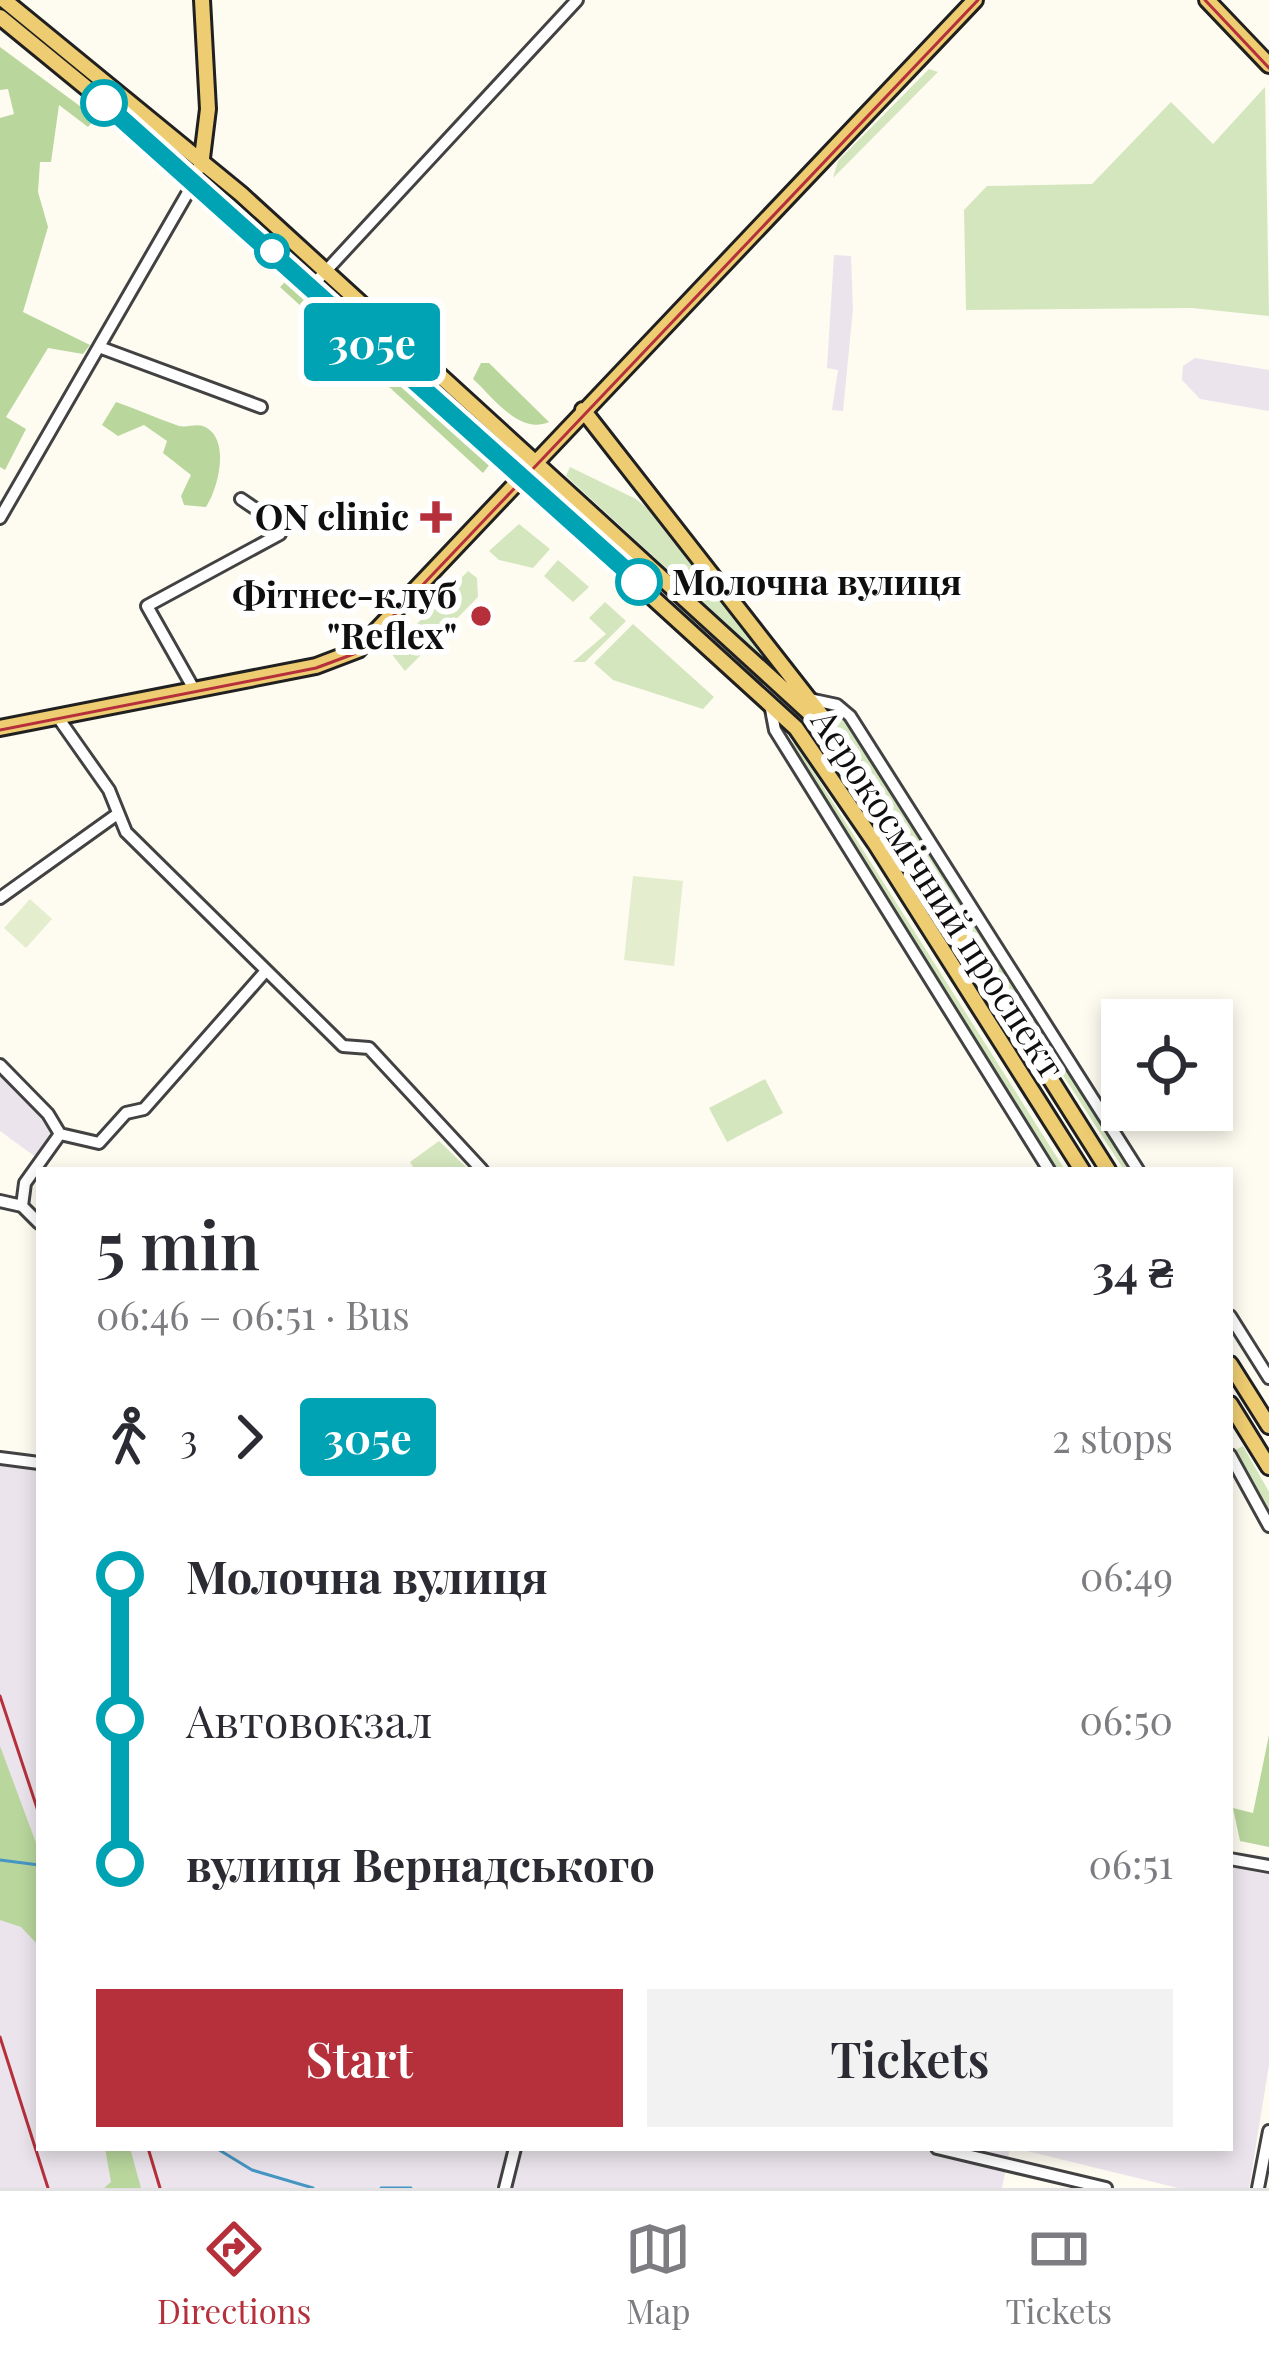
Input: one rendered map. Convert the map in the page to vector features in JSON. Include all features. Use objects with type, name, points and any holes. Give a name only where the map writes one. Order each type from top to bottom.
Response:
[{"type":"main road","name":"Аерокосмічний проспект","points":[[4,0],[326,270],[794,698],[843,750],[1106,1167]]},
{"type":"main road","points":[[194,182],[206,127],[202,0]]},
{"type":"main road","points":[[0,728],[316,667],[358,650],[975,0]]},
{"type":"main road","points":[[1207,0],[1269,65]]},
{"type":"main road","name":"Аерокосмічний проспект","points":[[0,16],[311,286],[770,701],[823,762],[1080,1167]]},
{"type":"main road","points":[[206,127],[223,180]]},
{"type":"main road","points":[[583,410],[812,700],[843,750]]},
{"type":"main road","points":[[753,662],[769,662],[766,640]]},
{"type":"main road","points":[[1233,1369],[1269,1426]]},
{"type":"main road","points":[[1233,1410],[1269,1467]]},
{"type":"street","points":[[311,286],[577,0]]},
{"type":"street","points":[[0,518],[194,182]]},
{"type":"street","points":[[99,347],[261,407]]},
{"type":"street","points":[[195,691],[147,606],[280,534],[269,518],[241,499]]},
{"type":"street","points":[[794,698],[837,705],[850,716],[1136,1167]]},
{"type":"street","points":[[770,701],[775,730],[1047,1167]]},
{"type":"street","points":[[59,719],[109,790],[116,815],[264,973],[343,1046],[369,1048],[479,1167]]},
{"type":"street","points":[[0,898],[116,815]]},
{"type":"street","points":[[0,1065],[48,1114],[60,1135],[99,1143],[126,1113],[144,1109],[264,973]]},
{"type":"street","points":[[37,1167],[60,1135]]},
{"type":"street","points":[[22,1205],[25,1183],[36,1168]]},
{"type":"street","points":[[0,1201],[22,1205],[36,1220]]},
{"type":"street","points":[[1233,1321],[1269,1378]]},
{"type":"street","points":[[0,1458],[36,1463]]},
{"type":"street","points":[[1233,1460],[1269,1526]]},
{"type":"street","points":[[1233,1860],[1269,1866]]},
{"type":"street","points":[[1258,2188],[1269,2131]]},
{"type":"street","points":[[505,2188],[513,2151]]},
{"type":"street","points":[[951,2151],[1106,2188]]},
{"type":"shaded area","points":[[834,255],[851,256],[853,309],[843,411],[832,410],[838,370],[827,368]]},
{"type":"shaded area","points":[[1195,358],[1269,370],[1269,411],[1200,399],[1182,380],[1183,366]]},
{"type":"shaded area","points":[[0,1069],[52,1123],[56,1134],[37,1158],[0,1131]]},
{"type":"shaded area","points":[[0,1461],[36,1465],[36,2151],[1009,2151],[1002,2188],[0,2188]]},
{"type":"shaded area","points":[[1233,1864],[1269,1870],[1269,2065],[1249,2188],[1178,2188],[1027,2151],[1233,2151]]},
{"type":"green space","points":[[0,47],[96,118],[88,127],[59,105],[51,162],[40,162],[38,192],[48,227],[23,312],[90,345],[83,354],[48,348],[6,417],[26,429],[5,470],[0,467],[0,118],[14,114],[8,89],[0,90]]},
{"type":"green space","points":[[929,69],[938,72],[833,178],[838,161]]},
{"type":"green space","points":[[1265,87],[1269,316],[1192,308],[966,310],[964,210],[987,186],[1092,184],[1171,102],[1213,144]]},
{"type":"green space","points":[[287,280],[490,464],[483,473],[280,287]]},
{"type":"green space","points":[[481,363],[489,363],[549,422],[527,423],[508,412],[473,379]]},
{"type":"green space","points":[[116,402],[179,426],[204,426],[214,435],[220,466],[206,507],[184,505],[181,496],[191,475],[163,453],[167,441],[144,425],[118,436],[102,425]]},
{"type":"green space","points":[[570,467],[636,499],[659,518],[764,658],[566,476]]},
{"type":"green space","points":[[519,524],[550,549],[533,568],[499,560],[489,551]]},
{"type":"green space","points":[[558,560],[589,587],[573,602],[544,576]]},
{"type":"green space","points":[[468,571],[477,578],[478,597],[405,671],[390,652]]},
{"type":"green space","points":[[605,602],[626,621],[585,662],[573,662],[606,634],[589,618]]},
{"type":"green space","points":[[633,624],[714,697],[703,709],[613,680],[594,663]]},
{"type":"green space","points":[[828,709],[848,723],[890,785],[1101,1123],[1101,1131],[1106,1131],[1128,1167],[1122,1167],[848,741],[824,712]]},
{"type":"green space","points":[[787,739],[796,744],[1063,1167],[1054,1167]]},
{"type":"green space","points":[[633,876],[683,881],[674,966],[624,960]]},
{"type":"green space","points":[[30,899],[52,919],[26,948],[4,928]]},
{"type":"green space","points":[[765,1079],[783,1113],[727,1142],[709,1108]]},
{"type":"green space","points":[[439,1141],[466,1167],[413,1167],[410,1162]]},
{"type":"green space","points":[[1243,1446],[1269,1492],[1269,1510],[1233,1451]]},
{"type":"green space","points":[[1269,1735],[1269,1847],[1240,1841],[1233,1808],[1253,1813]]},
{"type":"green space","points":[[0,1746],[36,1843],[36,1943],[21,1927],[0,1920]]},
{"type":"green space","points":[[106,2151],[131,2151],[141,2188],[104,2188],[111,2182]]},
{"type":"waterway","points":[[0,1860],[36,1865]]},
{"type":"waterway","points":[[221,2151],[252,2170],[313,2188]]},
{"type":"waterway","points":[[381,2188],[411,2188]]},
{"type":"tram line","points":[[0,730],[316,668],[359,652],[978,0]]},
{"type":"tram line","points":[[1205,0],[1269,68]]},
{"type":"railway","points":[[0,1696],[36,1805]]},
{"type":"railway","points":[[0,2037],[36,2150]]},
{"type":"railway","points":[[36,2151],[48,2188]]},
{"type":"railway","points":[[149,2151],[160,2188]]},
{"type":"bus line","name":"305e","points":[[104,103],[639,582]]},
{"type":"place","name":"ON clinic","points":[[436,517]]},
{"type":"place","name":"Молочна вулиця","points":[[639,582]]},
{"type":"place","name":"Фітнес-клуб \"Reflex\"","points":[[481,616]]}]
